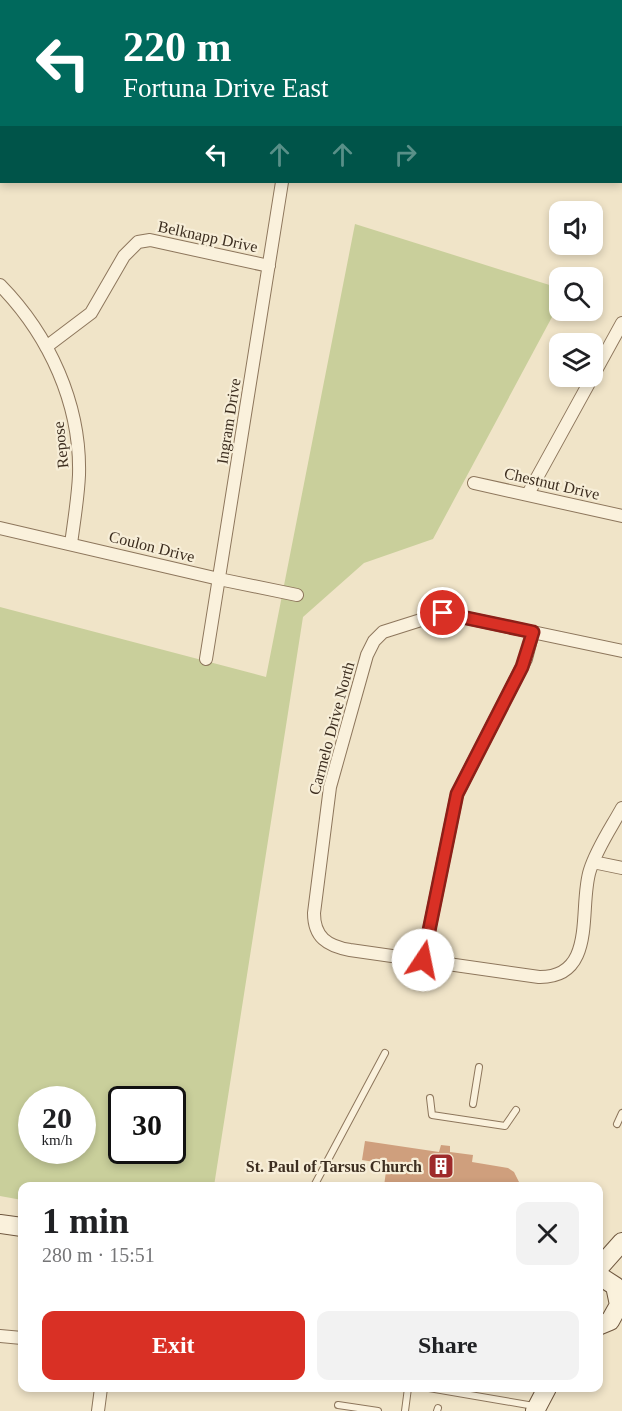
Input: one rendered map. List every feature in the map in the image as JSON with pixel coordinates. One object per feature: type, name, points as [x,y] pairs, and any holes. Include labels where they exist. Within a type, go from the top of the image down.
[{"type":"street","name":"Ingram Drive","points":[[206,659],[281,185]]},
{"type":"street","name":"Belknapp Drive","points":[[46,347],[91,313],[124,256],[138,242],[150,240],[269,266]]},
{"type":"street","name":"Repose","points":[[0,285],[23,311],[46,347],[70,401],[77,436],[79,473],[71,544]]},
{"type":"street","points":[[528,494],[622,323]]},
{"type":"street","name":"Chestnut Drive","points":[[474,483],[622,516]]},
{"type":"street","name":"Coulon Drive","points":[[0,528],[297,595]]},
{"type":"street","name":"Carmelo Drive North","points":[[423,960],[336,947],[326,942],[318,932],[315,913],[329,794],[342,740],[370,648],[377,636],[404,623],[443,613],[622,651]]},
{"type":"street","points":[[533,632],[522,667],[457,794],[423,960],[539,977],[562,971],[573,963],[580,951],[587,883],[593,862],[622,808]]},
{"type":"street","points":[[593,862],[622,868]]},
{"type":"street","points":[[0,1224],[18,1226]]},
{"type":"street","points":[[603,1263],[622,1242]]},
{"type":"street","points":[[610,1323],[616,1314],[622,1257]]},
{"type":"street","points":[[603,1280],[618,1293]]},
{"type":"street","points":[[0,1336],[18,1338]]},
{"type":"street","points":[[99,1411],[101,1392]]},
{"type":"street","points":[[536,1409],[545,1392]]},
{"type":"lane","points":[[316,1182],[385,1053]]},
{"type":"lane","points":[[473,1104],[479,1067]]},
{"type":"lane","points":[[430,1098],[432,1115],[505,1126],[516,1110]]},
{"type":"lane","points":[[619,1122],[622,1113]]},
{"type":"lane","points":[[405,1411],[407,1392]]},
{"type":"lane","points":[[467,1392],[536,1409]]},
{"type":"lane","points":[[338,1405],[378,1411]]},
{"type":"green space","points":[[355,224],[549,285],[550,321],[433,539],[364,563],[303,617],[215,1182],[18,1182],[18,1199],[0,1196],[0,607],[266,677]]},
{"type":"building","name":"St. Paul of Tarsus Church","points":[[365,1141],[439,1152],[441,1145],[450,1146],[450,1152],[473,1155],[472,1162],[508,1168],[514,1172],[519,1182],[385,1182],[387,1164],[362,1160]]},
{"type":"place","name":"St. Paul of Tarsus Church","points":[[441,1166]]},
{"type":"route","points":[[423,960],[451,814],[457,794],[522,667],[532,643],[533,632],[443,613]]}]
